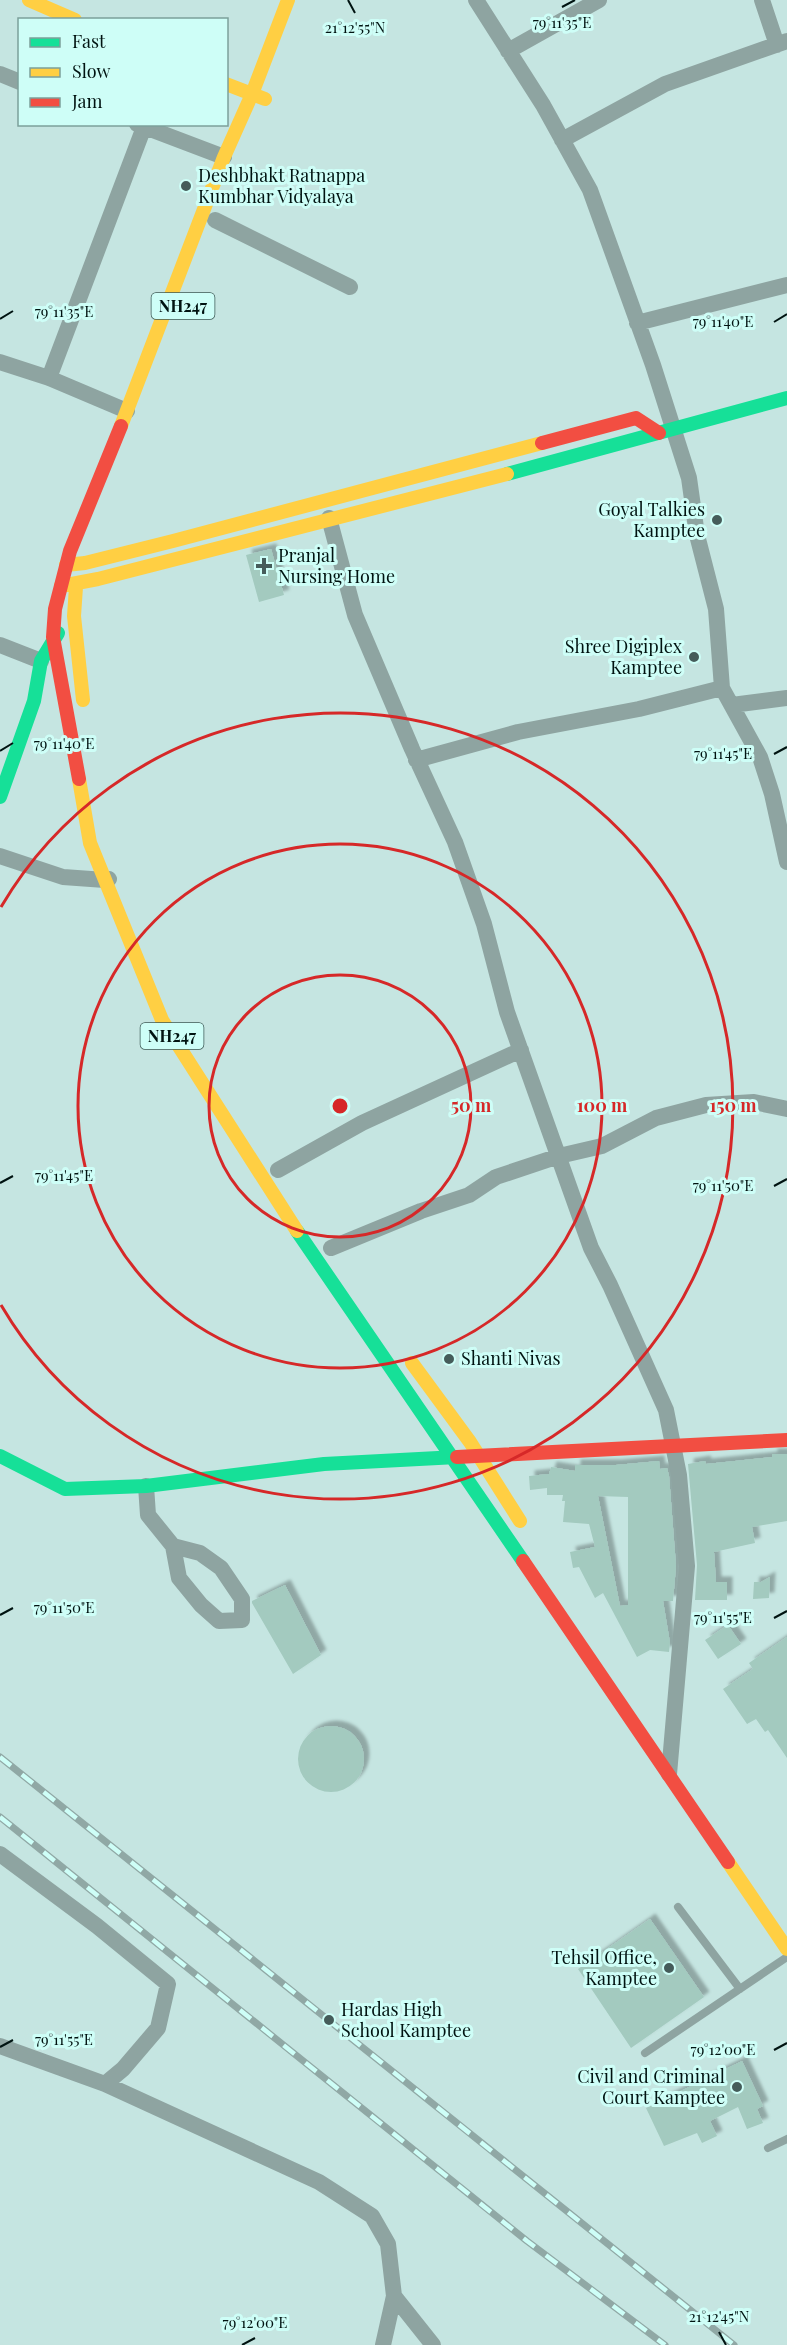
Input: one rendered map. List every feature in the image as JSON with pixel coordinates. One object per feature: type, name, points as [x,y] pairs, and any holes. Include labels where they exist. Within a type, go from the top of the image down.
[{"type":"main road","points":[[29,0],[70,18]]},
{"type":"main road","name":"NH247","points":[[132,909],[112,874],[90,843],[54,637],[55,609],[70,551],[127,411],[224,157],[262,98],[288,0]]},
{"type":"main road","points":[[228,85],[262,98]]},
{"type":"main road","points":[[127,448],[152,383]]},
{"type":"main road","points":[[61,586],[98,579],[515,472],[787,398]]},
{"type":"main road","points":[[66,566],[85,563],[636,418],[666,431]]},
{"type":"main road","points":[[85,713],[74,616],[78,582],[93,542]]},
{"type":"main road","points":[[0,797],[34,700],[41,661],[54,637],[74,616]]},
{"type":"main road","name":"NH247","points":[[112,874],[162,1020],[301,1238],[347,1296],[669,1778],[787,1949]]},
{"type":"main road","points":[[301,1238],[316,1225]]},
{"type":"main road","points":[[403,1351],[479,1456],[528,1533]]},
{"type":"main road","points":[[0,1456],[65,1489],[146,1486],[324,1464],[787,1440]]},
{"type":"main road","points":[[659,1733],[684,1770]]},
{"type":"street","points":[[476,0],[590,190],[638,322],[666,431],[689,478],[697,535],[716,609],[722,688],[760,757],[772,794],[787,862]]},
{"type":"street","points":[[508,51],[599,0]]},
{"type":"street","points":[[562,140],[665,84],[782,43],[762,0]]},
{"type":"street","points":[[0,74],[18,81]]},
{"type":"street","points":[[49,378],[140,126],[224,157]]},
{"type":"street","points":[[215,221],[350,287]]},
{"type":"street","points":[[638,322],[787,285]]},
{"type":"street","points":[[0,362],[49,378],[127,411]]},
{"type":"street","points":[[329,518],[355,615],[416,760],[455,842],[484,924],[507,1011],[591,1248],[666,1410],[674,1446],[687,1566],[669,1778]]},
{"type":"street","points":[[0,645],[41,661]]},
{"type":"street","points":[[416,760],[518,732],[639,709],[722,688]]},
{"type":"street","points":[[732,705],[787,698]]},
{"type":"street","points":[[0,856],[63,877],[112,874]]},
{"type":"street","points":[[278,1170],[362,1123],[521,1050]]},
{"type":"street","points":[[332,1248],[422,1211],[469,1195],[496,1178],[559,1156],[603,1146],[656,1118],[706,1105],[754,1102],[787,1109]]},
{"type":"street","points":[[146,1486],[148,1515],[173,1546],[179,1578],[201,1605],[219,1621],[243,1620],[242,1599],[221,1568],[200,1553],[173,1546]]},
{"type":"street","points":[[0,1854],[97,1926],[168,1984],[158,2028],[123,2069],[105,2084]]},
{"type":"street","points":[[0,2046],[105,2084],[319,2182],[372,2216],[388,2244],[394,2296],[383,2345]]},
{"type":"street","points":[[394,2296],[433,2345]]},
{"type":"lane","points":[[678,1907],[740,1989]]},
{"type":"lane","points":[[645,2054],[787,1957]]},
{"type":"lane","points":[[768,2148],[787,2139]]},
{"type":"building","points":[[271,549],[284,595],[259,602],[246,555]]},
{"type":"building","points":[[772,1454],[787,1454],[787,1521],[752,1527],[755,1543],[714,1552],[716,1582],[727,1582],[727,1600],[695,1600],[697,1565],[688,1464],[772,1457]]},
{"type":"building","points":[[659,1461],[660,1469],[667,1468],[676,1566],[673,1601],[663,1601],[670,1643],[669,1652],[650,1650],[637,1657],[603,1593],[595,1598],[579,1567],[573,1568],[570,1552],[595,1547],[589,1524],[563,1522],[565,1501],[562,1501],[563,1495],[547,1495],[547,1488],[530,1490],[529,1476],[549,1474],[551,1467],[575,1471],[575,1465],[616,1465]],"holes":[[[598,1496],[628,1497],[628,1605],[620,1606]]]},
{"type":"building","points":[[770,1577],[769,1598],[753,1599],[754,1582],[761,1582]]},
{"type":"building","points":[[285,1585],[321,1655],[293,1674],[252,1603]]},
{"type":"building","points":[[728,1625],[741,1644],[718,1659],[705,1640]]},
{"type":"building","points":[[787,1637],[787,1758],[768,1730],[765,1732],[756,1719],[747,1724],[723,1689],[753,1669],[749,1663]]},
{"type":"building","points":[[331,1726],[343,1729],[354,1736],[361,1747],[364,1759],[361,1771],[354,1782],[343,1789],[331,1792],[319,1789],[308,1782],[301,1771],[298,1759],[301,1747],[308,1736],[319,1729]]},
{"type":"building","points":[[650,1919],[704,1997],[631,2048],[578,1969]]},
{"type":"building","points":[[742,2061],[763,2106],[757,2109],[763,2123],[747,2129],[738,2107],[710,2121],[717,2136],[702,2143],[697,2133],[664,2146],[646,2108]]},
{"type":"railway","points":[[0,1757],[734,2345]]},
{"type":"railway","points":[[0,1817],[527,2241],[665,2345]]},
{"type":"traffic: fast","points":[[507,474],[787,398]]},
{"type":"traffic: fast","points":[[0,797],[34,701],[41,661],[58,633]]},
{"type":"traffic: fast","points":[[297,1231],[523,1561]]},
{"type":"traffic: fast","points":[[0,1456],[65,1489],[146,1486],[324,1464],[457,1457]]},
{"type":"traffic: slow","points":[[29,0],[70,18]]},
{"type":"traffic: slow","points":[[121,426],[224,157],[252,94],[288,0]]},
{"type":"traffic: slow","points":[[228,85],[265,99]]},
{"type":"traffic: slow","points":[[66,565],[85,563],[173,541],[542,443]]},
{"type":"traffic: slow","points":[[61,586],[98,579],[507,474]]},
{"type":"traffic: slow","points":[[76,587],[74,616],[83,700]]},
{"type":"traffic: slow","points":[[79,779],[90,843],[162,1020],[297,1231]]},
{"type":"traffic: slow","points":[[412,1363],[470,1442],[520,1521]]},
{"type":"traffic: slow","points":[[728,1862],[787,1949]]},
{"type":"traffic: jam","points":[[542,443],[636,418],[659,433]]},
{"type":"traffic: jam","points":[[79,779],[53,637],[55,609],[70,551],[121,426]]},
{"type":"traffic: jam","points":[[457,1457],[787,1440]]},
{"type":"traffic: jam","points":[[523,1561],[728,1862]]},
{"type":"place","name":"Deshbhakt Ratnappa Kumbhar Vidyalaya","points":[[186,186]]},
{"type":"place","name":"Goyal Talkies Kamptee","points":[[717,520]]},
{"type":"place","name":"Pranjal Nursing Home","points":[[264,566]]},
{"type":"place","name":"Shree Digiplex Kamptee","points":[[694,657]]},
{"type":"place","name":"Shanti Nivas","points":[[449,1359]]},
{"type":"place","name":"Tehsil Office, Kamptee","points":[[669,1968]]},
{"type":"place","name":"Hardas High School Kamptee","points":[[329,2020]]},
{"type":"place","name":"Civil and Criminal Court Kamptee","points":[[737,2087]]}]
